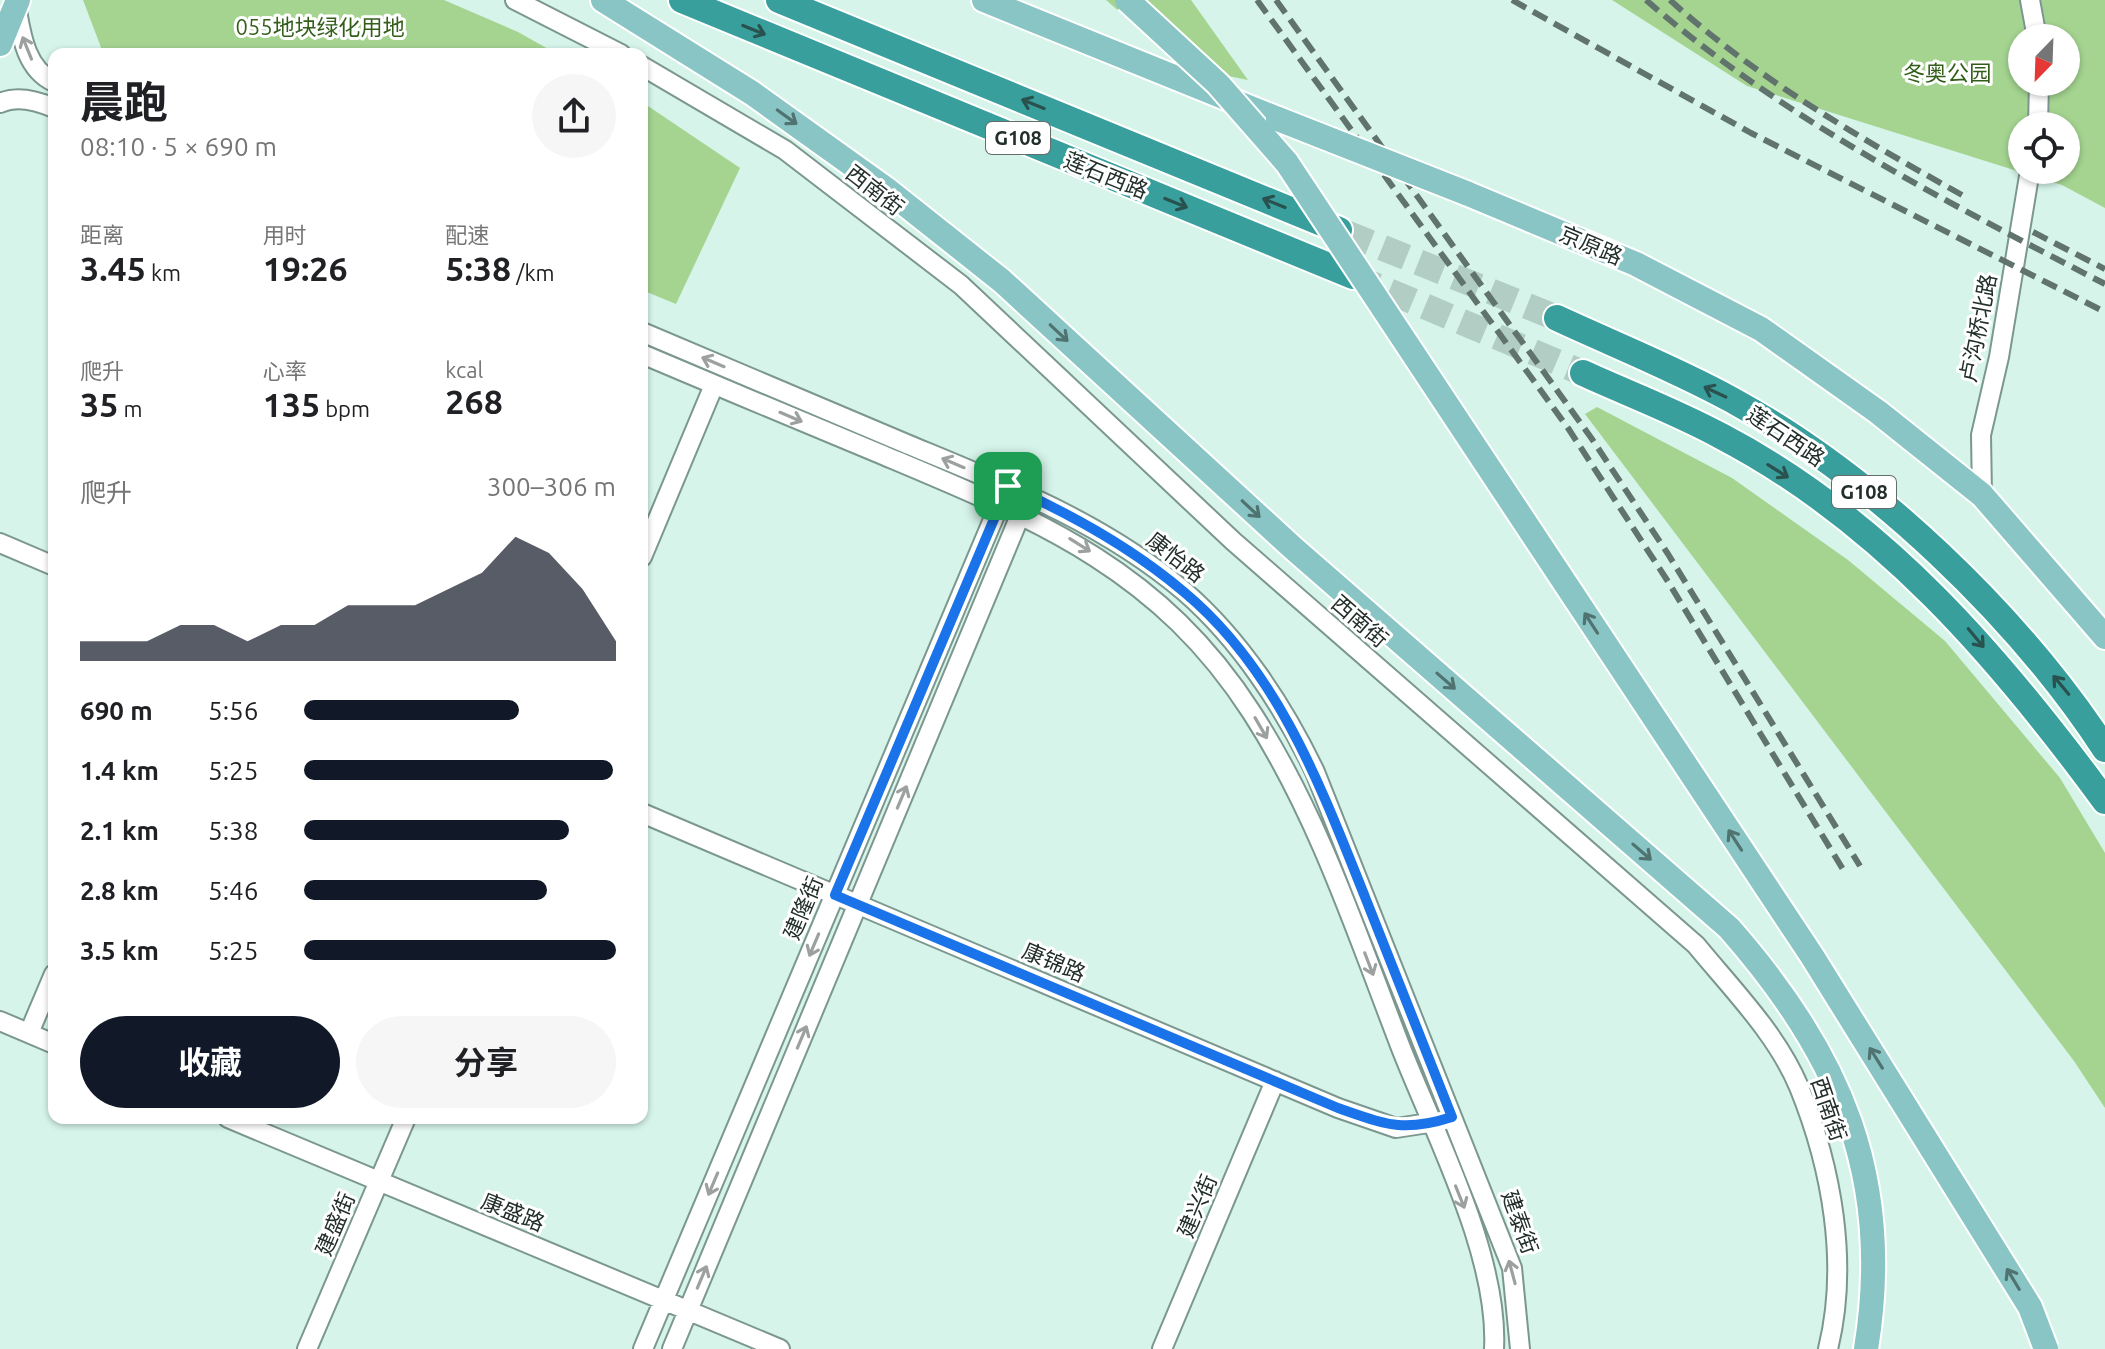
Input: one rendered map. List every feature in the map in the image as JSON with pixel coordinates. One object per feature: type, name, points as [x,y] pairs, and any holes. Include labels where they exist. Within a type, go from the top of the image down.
[{"type":"highway","name":"莲石西路","points":[[682,0],[1353,276]]},
{"type":"highway","name":"莲石西路","points":[[779,0],[1346,233]]},
{"type":"highway","name":"莲石西路","points":[[1557,318],[1733,400],[1828,463],[1905,524],[1986,601],[2066,690],[2105,749]]},
{"type":"highway","name":"莲石西路","points":[[1583,373],[1722,436],[1801,485],[1886,551],[1965,625],[2041,715],[2105,801]]},
{"type":"main road","points":[[603,0],[752,93],[886,189],[1002,281],[1293,548],[1729,928],[1774,979],[1803,1021],[1839,1087],[1860,1153],[1872,1215],[1872,1314],[1866,1349]]},
{"type":"main road","name":"京原路","points":[[984,0],[1636,264],[1761,329],[1878,412],[1982,495],[2105,637]]},
{"type":"main road","points":[[1127,0],[1218,84],[1287,163],[1812,956],[2017,1285],[2046,1349]]},
{"type":"main road","points":[[0,44],[17,2]]},
{"type":"street","points":[[515,0],[609,48]]},
{"type":"street","points":[[2030,0],[2034,24]]},
{"type":"street","points":[[17,2],[24,49],[48,77]]},
{"type":"street","name":"西南街","points":[[648,70],[785,150],[961,285],[1233,541],[1696,945],[1758,1019],[1798,1086],[1823,1164],[1838,1245],[1833,1326],[1828,1349]]},
{"type":"street","points":[[0,103],[8,99],[37,101],[48,106]]},
{"type":"street","name":"卢沟桥北路","points":[[1982,495],[1981,435],[1999,357],[2028,184]]},
{"type":"street","name":"康怡路","points":[[648,335],[1029,496],[1087,524],[1187,593],[1238,648],[1281,711],[1315,772],[1452,1117]]},
{"type":"street","points":[[648,357],[1000,504],[1069,538],[1139,588],[1194,637],[1251,711],[1301,801],[1470,1222],[1488,1282],[1495,1324],[1494,1349]]},
{"type":"street","points":[[648,543],[714,385]]},
{"type":"street","name":"建隆街","points":[[643,1349],[1008,486]]},
{"type":"street","points":[[672,1349],[1029,496]]},
{"type":"street","points":[[0,543],[48,563]]},
{"type":"street","name":"康锦路","points":[[648,816],[1275,1081],[1396,1128],[1431,1124],[1452,1117]]},
{"type":"street","points":[[29,1033],[48,988]]},
{"type":"street","points":[[0,1021],[48,1041]]},
{"type":"street","name":"建兴街","points":[[1162,1349],[1275,1081]]},
{"type":"street","name":"建泰街","points":[[1452,1117],[1512,1268],[1520,1349]]},
{"type":"street","name":"康盛路","points":[[242,1124],[780,1349]]},
{"type":"street","name":"建盛街","points":[[307,1349],[403,1124]]},
{"type":"green space","name":"055地块绿化用地","points":[[83,0],[444,0],[518,32],[546,48],[101,48]]},
{"type":"green space","points":[[1106,0],[1191,0],[1248,80],[1184,67]]},
{"type":"green space","name":"冬奥公园","points":[[1612,0],[2105,0],[2105,208],[2059,184],[2080,184],[2080,112],[2008,112],[2008,168],[1747,86]]},
{"type":"green space","points":[[648,106],[740,168],[676,304],[648,292]]},
{"type":"green space","points":[[1597,407],[1732,478],[1848,560],[1945,641],[2060,778],[2105,853],[2105,1108],[2074,1061],[1585,414]]},
{"type":"tunnel","points":[[1346,233],[1557,318]]},
{"type":"tunnel","points":[[1353,276],[1583,373]]},
{"type":"railway","points":[[1257,0],[1568,428],[1667,580],[1844,871]]},
{"type":"railway","points":[[1276,0],[1592,439],[1668,554],[1860,866]]},
{"type":"railway","points":[[1512,0],[1751,133],[2105,312]]},
{"type":"railway","points":[[1646,0],[1753,83],[1867,156],[2105,284]]},
{"type":"railway","points":[[1670,0],[1738,56],[1810,106],[1962,195]]},
{"type":"railway","points":[[2033,232],[2105,269]]},
{"type":"route","points":[[1008,486],[1087,524],[1141,558],[1187,593],[1238,648],[1300,741],[1315,772],[1452,1117],[1431,1124],[1396,1128],[1338,1108],[835,895],[1008,486]]}]
